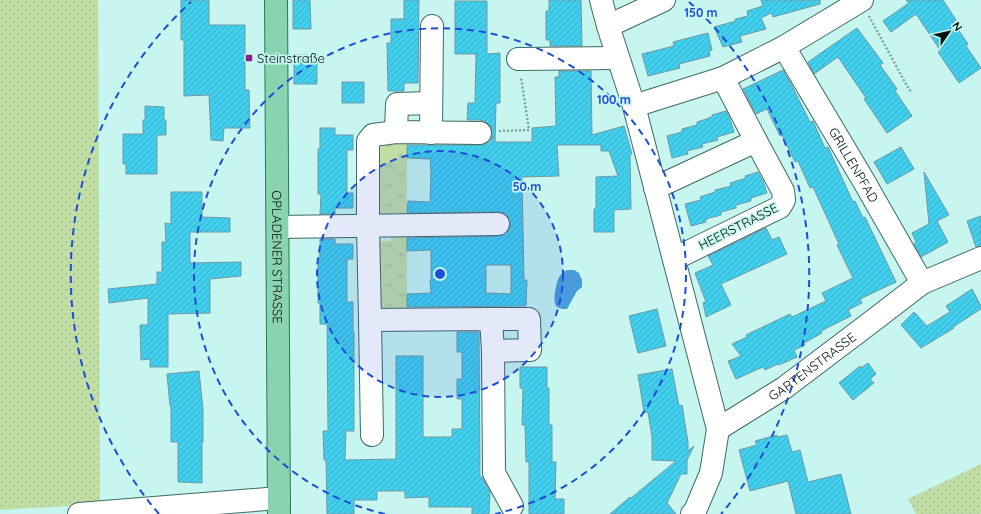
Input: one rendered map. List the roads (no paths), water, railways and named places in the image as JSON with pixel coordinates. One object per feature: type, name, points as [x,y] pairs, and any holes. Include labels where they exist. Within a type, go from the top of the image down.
[{"type":"main road","name":"OPLADENER STRASSE","points":[[276,0],[279,506]]},
{"type":"street","points":[[601,0],[634,106],[718,429],[711,474],[695,511],[692,514]]},
{"type":"street","points":[[608,26],[664,0]]},
{"type":"street","points":[[634,106],[723,78],[784,47],[862,0]]},
{"type":"street","points":[[431,133],[432,26]]},
{"type":"street","name":"GRILLENPFAD","points":[[784,47],[858,171],[922,283]]},
{"type":"street","points":[[518,59],[618,58]]},
{"type":"street","name":"HEERSTRASSE","points":[[674,259],[780,207],[784,200],[783,190],[723,78]]},
{"type":"street","points":[[396,132],[397,104],[431,103]]},
{"type":"street","points":[[372,435],[368,141],[373,135],[396,132],[480,133]]},
{"type":"street","points":[[655,188],[756,141]]},
{"type":"street","points":[[278,227],[498,224]]},
{"type":"street","name":"GARTENSTRASSE","points":[[718,429],[784,388],[922,283],[981,258]]},
{"type":"street","points":[[491,319],[493,351],[494,473],[512,506]]},
{"type":"street","points":[[370,320],[529,319],[530,350],[493,351]]},
{"type":"street","points":[[79,514],[279,506]]},
{"type":"water","points":[[567,270],[574,270],[579,273],[582,280],[582,287],[577,291],[567,309],[562,309],[555,304],[554,299],[557,282],[560,276]]},
{"type":"place","name":"Steinstraße","points":[[249,58]]}]
